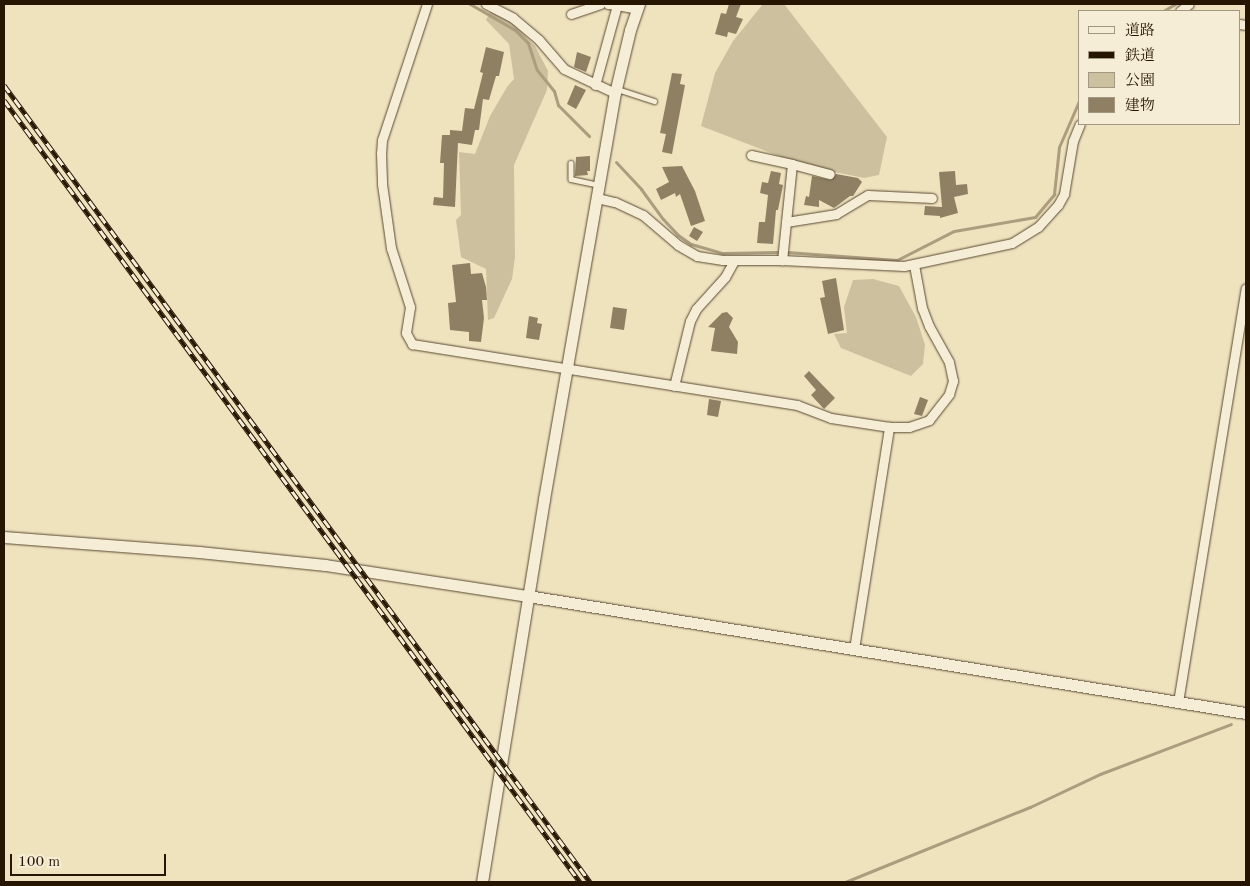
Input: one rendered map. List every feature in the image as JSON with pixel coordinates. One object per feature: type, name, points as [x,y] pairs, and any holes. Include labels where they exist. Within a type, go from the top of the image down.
[{"type":"street","points":[[427,4],[382,140],[381,153],[391,248],[410,307],[407,337],[412,344],[797,405],[831,418],[889,428],[909,427],[929,420],[949,394],[953,381],[949,362],[929,326],[922,308],[914,265]]},
{"type":"street","points":[[486,4],[513,18],[540,40],[564,69],[595,85],[615,90]]},
{"type":"street","points":[[571,14],[600,4]]},
{"type":"street","points":[[482,882],[528,596],[615,90],[638,7],[613,4],[595,85]]},
{"type":"street","points":[[597,198],[615,202],[643,215],[678,245],[698,256],[734,261],[782,260],[892,268],[914,265],[1012,243],[1038,227],[1058,206],[1064,194],[1073,141],[1080,125]]},
{"type":"street","points":[[751,155],[830,174]]},
{"type":"street","points":[[782,260],[792,164]]},
{"type":"street","points":[[786,222],[836,214],[868,195],[932,198]]},
{"type":"street","points":[[674,386],[693,315],[725,277],[734,261]]},
{"type":"street","points":[[1178,702],[1246,290]]},
{"type":"street","points":[[854,649],[889,428]]},
{"type":"street","points":[[4,537],[199,552],[325,565],[528,596],[1246,713]]},
{"type":"lane","points":[[615,90],[654,101]]},
{"type":"lane","points":[[571,163],[571,179],[599,185]]},
{"type":"green space","points":[[763,4],[784,4],[887,137],[879,175],[864,178],[805,166],[701,126],[715,73],[733,41]]},
{"type":"green space","points":[[491,10],[516,26],[535,46],[548,71],[547,90],[514,165],[515,257],[512,279],[494,318],[488,320],[486,269],[461,257],[456,220],[461,215],[459,152],[475,154],[490,116],[507,87],[514,79],[509,44],[486,20]]},
{"type":"green space","points":[[873,279],[899,286],[916,317],[925,345],[923,364],[911,376],[841,348],[834,334],[847,333],[844,307],[853,280]]},
{"type":"building","points":[[729,4],[741,4],[736,17],[743,19],[736,34],[728,32],[727,37],[715,34],[721,13],[726,14]]},
{"type":"building","points":[[486,47],[504,52],[499,76],[496,76],[489,100],[483,99],[479,130],[475,130],[472,145],[458,143],[455,207],[433,205],[434,197],[443,198],[444,163],[440,163],[442,135],[450,135],[450,130],[462,131],[465,108],[474,109],[483,73],[480,72]]},
{"type":"building","points":[[577,52],[591,57],[586,72],[574,67]]},
{"type":"building","points":[[672,73],[682,74],[680,84],[685,85],[672,154],[662,152],[666,134],[660,133]]},
{"type":"building","points":[[575,85],[586,90],[576,109],[567,104]]},
{"type":"building","points":[[590,156],[590,171],[587,171],[588,175],[575,176],[576,157]]},
{"type":"building","points":[[682,166],[695,191],[705,221],[691,226],[680,194],[676,197],[675,193],[661,200],[656,189],[669,182],[662,167]]},
{"type":"building","points":[[771,171],[781,173],[779,184],[783,185],[778,210],[776,210],[773,244],[757,243],[759,222],[765,222],[768,195],[760,193],[762,182],[768,183]]},
{"type":"building","points":[[955,171],[956,185],[967,184],[968,194],[954,197],[958,213],[940,218],[940,216],[924,215],[925,206],[942,207],[939,172]]},
{"type":"building","points":[[836,174],[858,178],[862,182],[853,196],[850,196],[834,208],[819,200],[819,207],[804,205],[806,196],[809,197],[812,176],[831,180]]},
{"type":"building","points":[[694,227],[703,232],[697,241],[689,236]]},
{"type":"building","points":[[470,263],[471,274],[482,273],[486,287],[487,300],[482,300],[484,318],[481,342],[469,341],[469,332],[450,330],[448,303],[456,302],[452,265]]},
{"type":"building","points":[[836,278],[844,330],[828,334],[820,298],[825,297],[822,281]]},
{"type":"building","points":[[613,307],[627,309],[624,330],[610,328]]},
{"type":"building","points":[[727,312],[733,318],[729,327],[738,342],[737,354],[711,351],[715,328],[708,327],[722,313]]},
{"type":"building","points":[[529,316],[538,318],[537,323],[542,324],[539,340],[526,338]]},
{"type":"building","points":[[809,371],[835,398],[824,409],[811,395],[816,390],[804,376]]},
{"type":"building","points":[[920,397],[928,400],[922,416],[914,414]]},
{"type":"building","points":[[709,399],[721,401],[718,417],[707,415]]},
{"type":"waterway","points":[[470,4],[515,30],[528,43],[537,70],[554,91],[558,105],[589,136]]},
{"type":"waterway","points":[[1165,10],[1175,4]]},
{"type":"waterway","points":[[787,252],[897,260],[954,231],[1035,217],[1054,194],[1059,147],[1078,103]]},
{"type":"waterway","points":[[616,162],[641,189],[663,219],[678,235],[691,244],[723,253],[777,252]]},
{"type":"waterway","points":[[845,882],[1030,807],[1100,774],[1231,724]]},
{"type":"railway","points":[[4,85],[590,882]]},
{"type":"railway","points":[[4,100],[580,882]]}]
